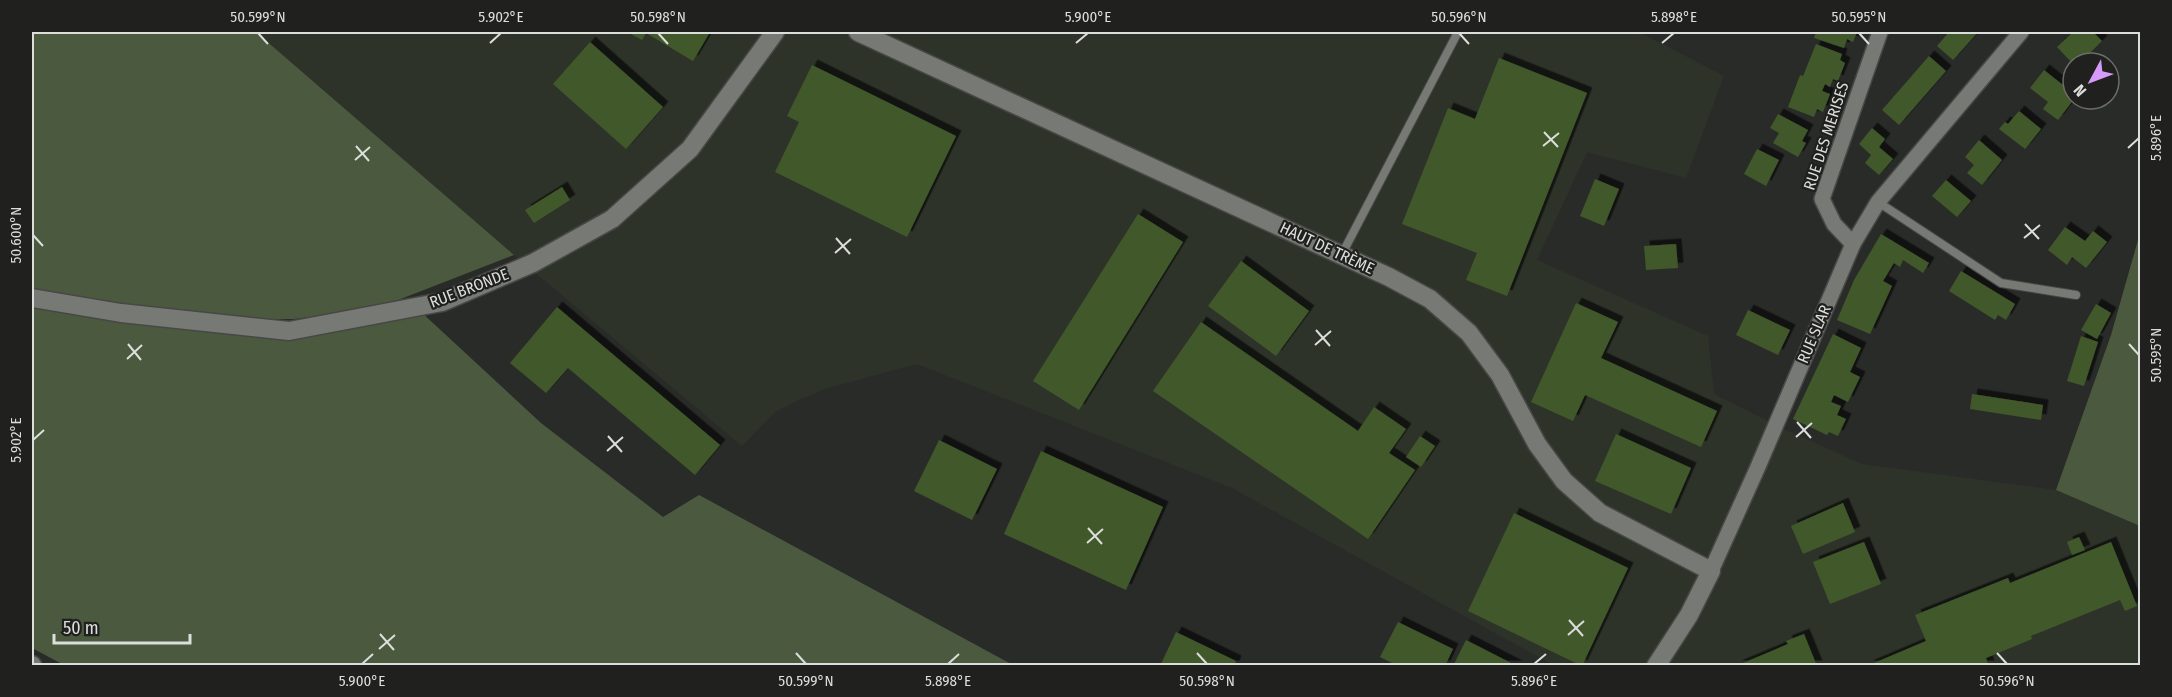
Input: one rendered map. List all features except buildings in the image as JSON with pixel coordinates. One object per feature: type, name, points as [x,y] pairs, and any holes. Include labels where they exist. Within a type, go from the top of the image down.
[{"type":"street","name":"RUE BRONDE","points":[[32,298],[121,313],[289,331],[442,302],[533,264],[612,219],[690,149],[775,32]]},
{"type":"street","name":"HAUT DE TRÈME","points":[[858,32],[1389,277],[1430,299],[1469,333],[1500,375],[1544,453],[1564,481],[1600,513],[1711,571]]},
{"type":"street","name":"RUE DES MERISES","points":[[1853,244],[1834,224],[1822,199],[1880,32]]},
{"type":"street","name":"RUE SLAR","points":[[1656,666],[1689,615],[1711,571],[1853,244],[1878,202],[2020,32]]},
{"type":"lane","points":[[1341,255],[1458,32]]},
{"type":"lane","points":[[1878,202],[2001,283],[2076,295]]},
{"type":"shaded area","points":[[256,32],[1639,32],[1724,76],[1686,178],[1587,152],[1537,260],[1708,336],[1714,394],[1862,464],[2056,490],[2140,526],[2140,665],[1553,665],[1232,488],[917,364],[828,388],[797,401],[775,412],[742,446],[514,255]]},
{"type":"green space","points":[[32,32],[256,32],[514,255],[375,309],[294,319],[226,320],[32,291]]},
{"type":"green space","points":[[2140,233],[2140,526],[2056,490],[2111,335]]},
{"type":"green space","points":[[32,305],[294,334],[340,331],[420,311],[541,423],[663,517],[699,495],[1013,665],[64,665],[32,648]]}]
